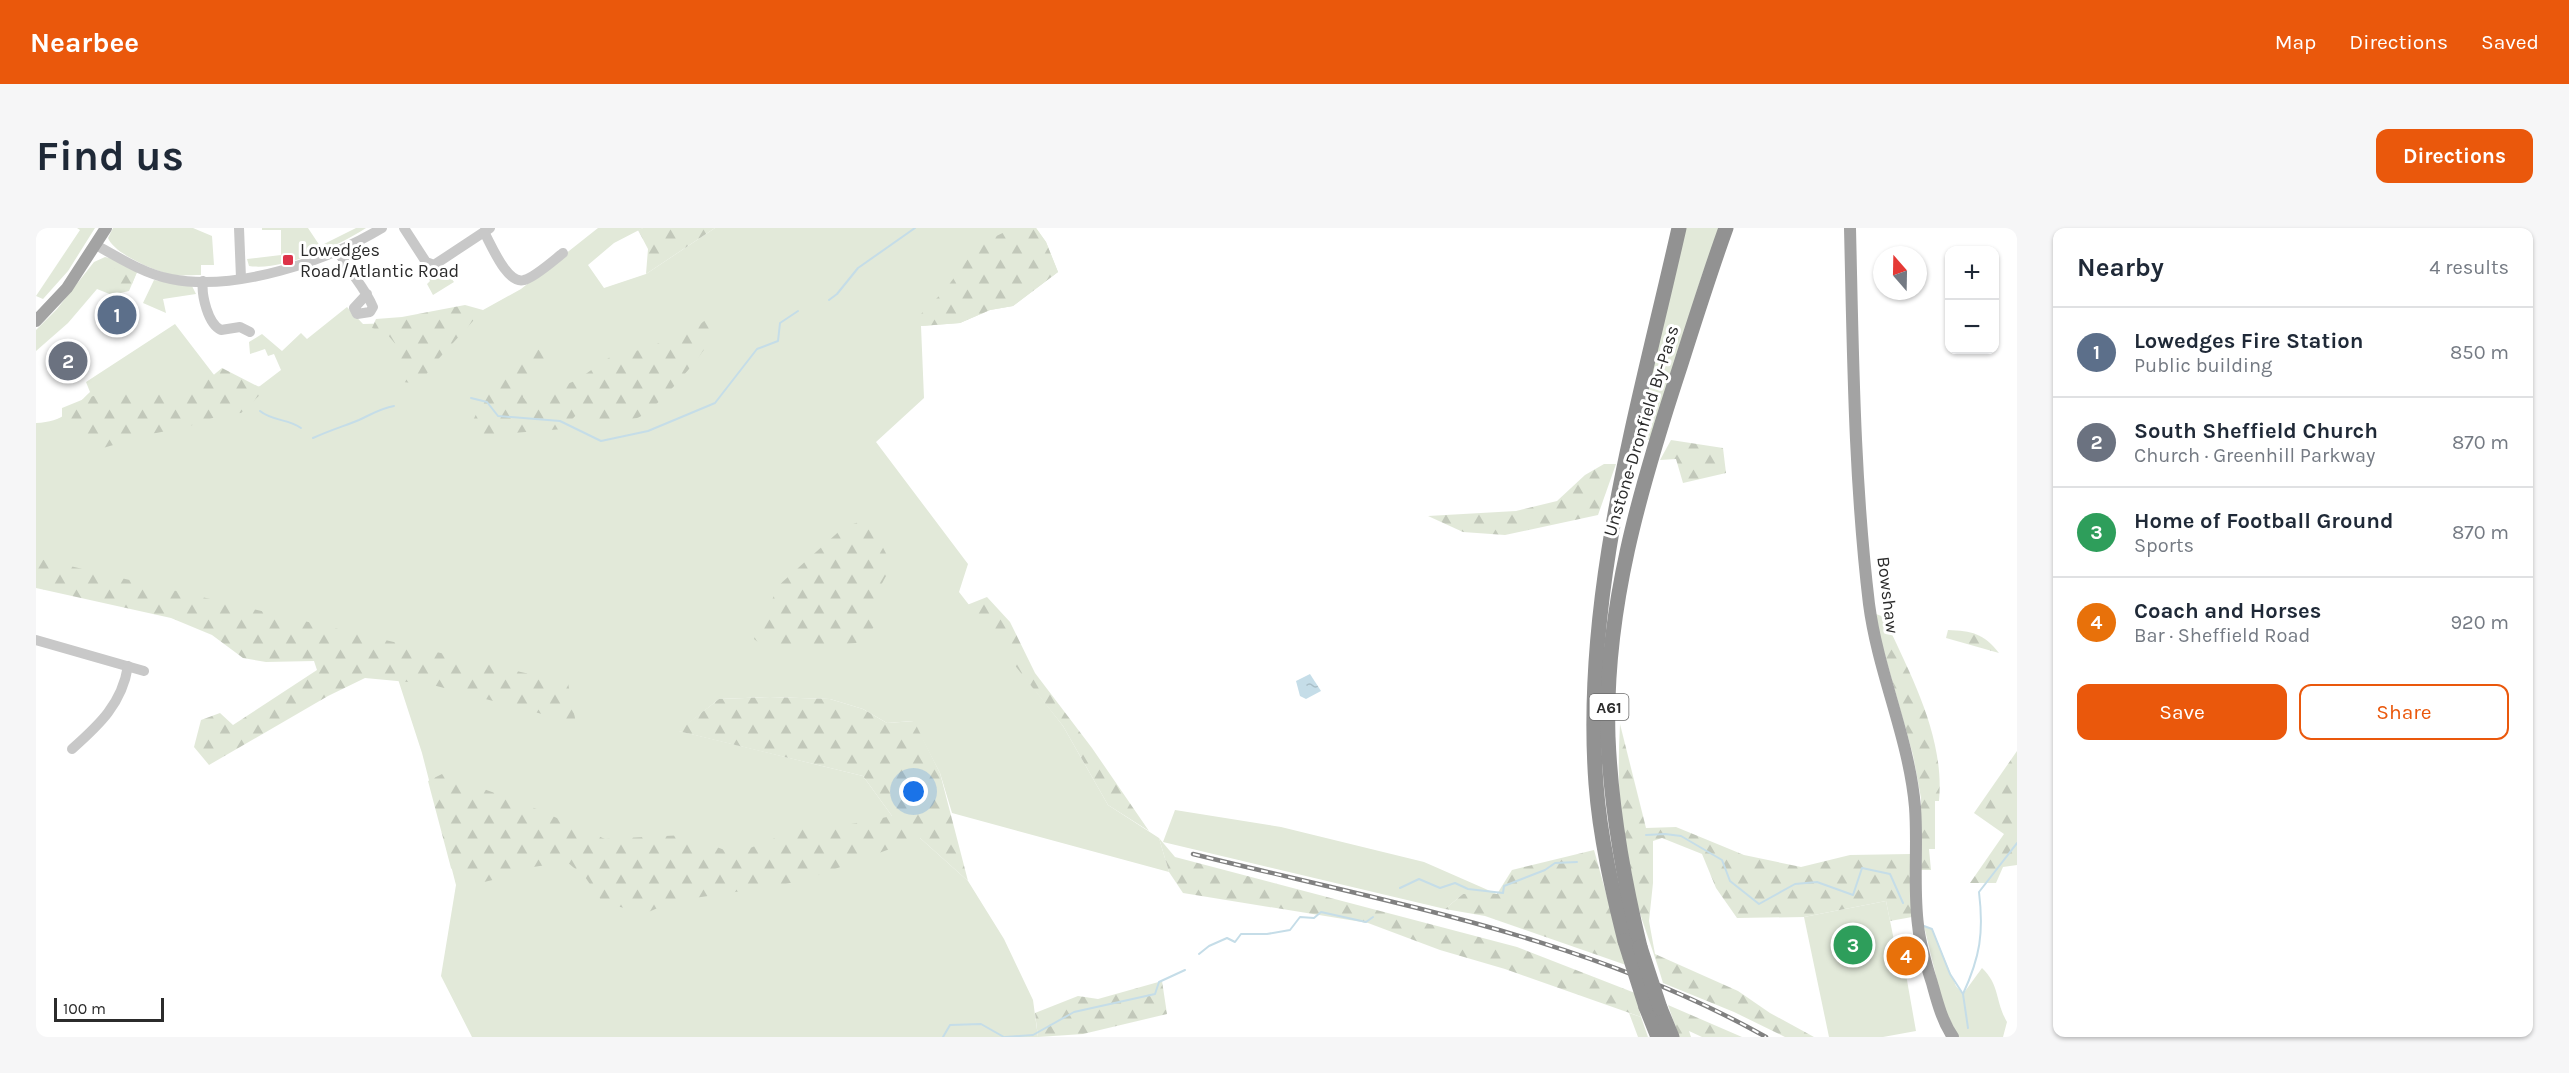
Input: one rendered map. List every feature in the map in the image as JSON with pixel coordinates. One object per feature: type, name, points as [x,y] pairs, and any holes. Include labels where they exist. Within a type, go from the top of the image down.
[{"type":"highway","name":"Unstone-Dronfield By-Pass","points":[[1672,1037],[1653,1008],[1625,941],[1612,889],[1602,832],[1596,785],[1594,727],[1601,598],[1625,466],[1679,228]]},
{"type":"highway","name":"Unstone-Dronfield By-Pass","points":[[1658,1037],[1616,835],[1608,735],[1613,625],[1627,544],[1647,468],[1726,228]]},
{"type":"main road","points":[[36,321],[67,288],[106,228]]},
{"type":"main road","name":"Bowshaw","points":[[1842,228],[1851,279]]},
{"type":"main road","name":"Bowshaw","points":[[1850,228],[1856,472],[1869,604],[1875,638],[1905,751],[1914,803],[1917,912],[1920,939],[1939,1008],[1953,1037]]},
{"type":"street","points":[[239,228],[242,278]]},
{"type":"street","points":[[404,228],[426,262],[434,265],[487,230],[506,272],[516,280],[525,280],[563,253]]},
{"type":"street","points":[[96,245],[159,276],[203,281],[242,278],[303,265],[339,252],[378,229]]},
{"type":"street","points":[[339,252],[347,268],[367,294]]},
{"type":"street","points":[[203,281],[202,294],[214,326],[221,330],[240,327],[250,332]]},
{"type":"street","points":[[36,640],[144,671]]},
{"type":"street","points":[[72,749],[102,723],[118,700],[128,666]]},
{"type":"green space","points":[[77,228],[95,228],[68,271],[43,299],[36,296],[80,230]]},
{"type":"green space","points":[[113,228],[193,228],[212,236],[214,265],[201,265],[201,275],[173,275],[157,270],[118,250],[108,238]]},
{"type":"green space","points":[[262,228],[308,228],[320,246],[356,228],[366,228],[310,256],[277,265],[249,266],[247,259],[281,255],[281,230],[262,230]]},
{"type":"green space","points":[[598,228],[643,228],[614,243],[588,265],[604,288],[646,274],[715,228],[1036,228],[1046,242],[1058,272],[1013,306],[990,310],[960,323],[921,326],[924,398],[876,442],[968,564],[959,592],[1063,726],[1108,805],[1159,838],[1169,872],[952,813],[940,773],[913,721],[887,723],[863,709],[830,699],[770,697],[719,699],[679,731],[863,776],[892,816],[968,881],[1004,939],[1033,1000],[1038,1037],[472,1037],[441,976],[456,885],[422,753],[395,670],[36,567],[36,423],[54,420],[66,414],[90,392],[86,382],[175,324],[231,397],[260,386],[281,370],[274,354],[268,356],[265,349],[250,354],[249,342],[262,334],[282,351],[301,333],[307,339],[347,307],[363,324],[398,323],[483,310],[521,289]]},
{"type":"green space","points":[[643,228],[715,228],[646,274],[648,249],[638,230]]},
{"type":"green space","points":[[1013,228],[1036,228],[1046,242],[1058,272],[1013,306],[990,310],[960,323],[921,326],[915,320],[945,290],[970,256],[986,241]]},
{"type":"green space","points":[[1684,228],[1720,228],[1702,275],[1650,440],[1637,438]]},
{"type":"green space","points":[[105,257],[114,259],[137,272],[129,291],[112,295],[97,289],[68,323],[36,351],[36,330],[57,309],[94,262]]},
{"type":"green space","points":[[120,265],[137,272],[132,284],[115,291],[110,285],[111,276]]},
{"type":"green space","points":[[442,266],[454,282],[433,295],[427,284],[430,281],[424,270]]},
{"type":"green space","points":[[154,280],[192,286],[196,294],[163,299],[166,313],[143,303]]},
{"type":"green space","points":[[465,305],[483,310],[432,366],[420,384],[403,382],[394,365],[403,353],[387,334],[372,328],[376,319],[402,317]]},
{"type":"green space","points":[[708,318],[714,321],[711,338],[705,348],[665,395],[645,414],[637,418],[607,420],[577,414],[563,429],[513,433],[485,439],[469,430],[496,383],[533,344],[546,357],[523,389],[523,397],[526,401],[577,380],[610,357],[630,353],[689,333]]},
{"type":"green space","points":[[222,368],[265,390],[241,413],[224,414],[187,427],[151,434],[103,448],[88,446],[75,438],[62,424],[62,408],[89,397],[113,392],[175,395],[193,392]]},
{"type":"green space","points":[[1671,440],[1723,448],[1726,473],[1683,483],[1676,459],[1660,460]]},
{"type":"green space","points":[[1604,464],[1616,464],[1598,515],[1505,535],[1463,532],[1428,516],[1516,511],[1557,501],[1585,475]]},
{"type":"green space","points":[[865,520],[877,536],[892,565],[874,598],[878,624],[856,643],[767,649],[754,639],[779,585],[844,527]]},
{"type":"green space","points":[[36,558],[568,683],[576,723],[429,684],[365,678],[328,696],[209,765],[194,747],[201,720],[220,713],[233,725],[317,670],[314,661],[266,662],[243,658],[212,635],[171,618],[36,588]]},
{"type":"green space","points":[[987,597],[1010,622],[1035,673],[1092,748],[1149,831],[1108,805],[1063,726],[967,605]]},
{"type":"green space","points":[[1876,614],[1884,617],[1914,683],[1924,706],[1937,753],[1939,801],[1935,801],[1935,849],[1929,849],[1931,870],[1921,870],[1921,798],[1913,755],[1879,634]]},
{"type":"green space","points":[[1948,630],[1976,634],[1988,641],[1999,653],[1946,638]]},
{"type":"green space","points":[[770,697],[830,699],[863,709],[887,723],[914,721],[940,773],[968,881],[920,838],[813,877],[782,885],[674,901],[646,913],[603,903],[585,877],[567,862],[533,867],[471,885],[462,880],[451,868],[428,781],[442,774],[525,804],[605,839],[685,835],[735,854],[800,828],[836,827],[892,816],[863,776],[678,731],[719,699]]},
{"type":"green space","points":[[1620,724],[1646,828],[1676,827],[1744,855],[1801,867],[1850,855],[1910,854],[1912,917],[1890,921],[1886,901],[1804,917],[1737,918],[1716,888],[1702,854],[1662,838],[1653,841],[1653,883],[1649,921],[1655,954],[1738,991],[1770,1013],[1814,1037],[1785,1037],[1734,1012],[1663,983],[1638,907],[1627,861],[1620,803]]},
{"type":"green space","points":[[2017,751],[2017,865],[2003,867],[1996,883],[1970,883],[2004,834],[1974,813]]},
{"type":"green space","points":[[1175,810],[1281,827],[1424,862],[1497,894],[1463,894],[1445,909],[1163,842]]},
{"type":"green space","points":[[1159,838],[1175,857],[1517,947],[1635,993],[1641,1017],[1505,969],[1440,950],[1368,923],[1183,893],[1169,872]]},
{"type":"green space","points":[[1594,850],[1626,965],[1485,916],[1445,909],[1463,894],[1497,894],[1512,870]]},
{"type":"green space","points":[[1886,901],[1900,970],[1905,969],[1916,1031],[1883,1037],[1829,1037],[1804,917]]},
{"type":"green space","points":[[1924,926],[1932,929],[1956,986],[1963,994],[1982,968],[1988,974],[2007,1022],[2003,1037],[1958,1037],[1943,1005]]},
{"type":"green space","points":[[1162,981],[1167,1014],[1083,1034],[1038,1037],[1035,1013],[1078,996],[1098,999]]},
{"type":"green space","points":[[1668,1005],[1742,1037],[1702,1037],[1689,1031],[1691,1037],[1679,1037]]},
{"type":"green space","points":[[1629,1013],[1641,1017],[1648,1037],[1638,1037]]},
{"type":"water","points":[[1310,674],[1321,691],[1306,699],[1300,696],[1296,681]]},
{"type":"waterway","points":[[829,300],[837,294],[858,268],[915,228]]},
{"type":"waterway","points":[[471,398],[487,402],[498,416],[560,421],[601,441],[648,431],[715,403],[757,349],[778,341],[780,323],[798,311]]},
{"type":"waterway","points":[[313,438],[394,406]]},
{"type":"waterway","points":[[260,411],[301,428]]},
{"type":"waterway","points":[[1646,835],[1681,836],[1722,860],[1730,881],[1759,904],[1795,884],[1817,882],[1853,895],[1862,868],[1890,874],[1903,903]]},
{"type":"waterway","points":[[1963,994],[1977,956],[1981,933],[1979,892],[2017,843]]},
{"type":"waterway","points":[[1400,888],[1419,879],[1440,888],[1455,883],[1468,889],[1503,893],[1504,886],[1545,870],[1555,863],[1577,862]]},
{"type":"waterway","points":[[1199,954],[1209,946],[1227,938],[1235,942],[1241,934],[1267,934],[1290,930],[1300,917],[1314,918],[1321,912],[1366,922],[1373,917]]},
{"type":"waterway","points":[[1924,926],[1932,929],[1950,974],[1963,994],[1968,1028]]},
{"type":"waterway","points":[[1005,1037],[1033,1035],[1074,1012],[1155,994],[1159,982],[1185,970]]},
{"type":"waterway","points":[[943,1037],[950,1025],[981,1024],[1004,1037]]},
{"type":"railway","points":[[1193,854],[1413,907],[1559,948],[1630,973],[1699,1003],[1766,1037]]},
{"type":"place","name":"Lowedges Road/Atlantic Road","points":[[288,260]]},
{"type":"place","name":"Lowedges Fire Station","points":[[117,315]]},
{"type":"place","name":"South Sheffield Church","points":[[68,361]]},
{"type":"place","name":"Home of Football Ground","points":[[1853,945]]},
{"type":"place","name":"Coach and Horses","points":[[1906,956]]}]
